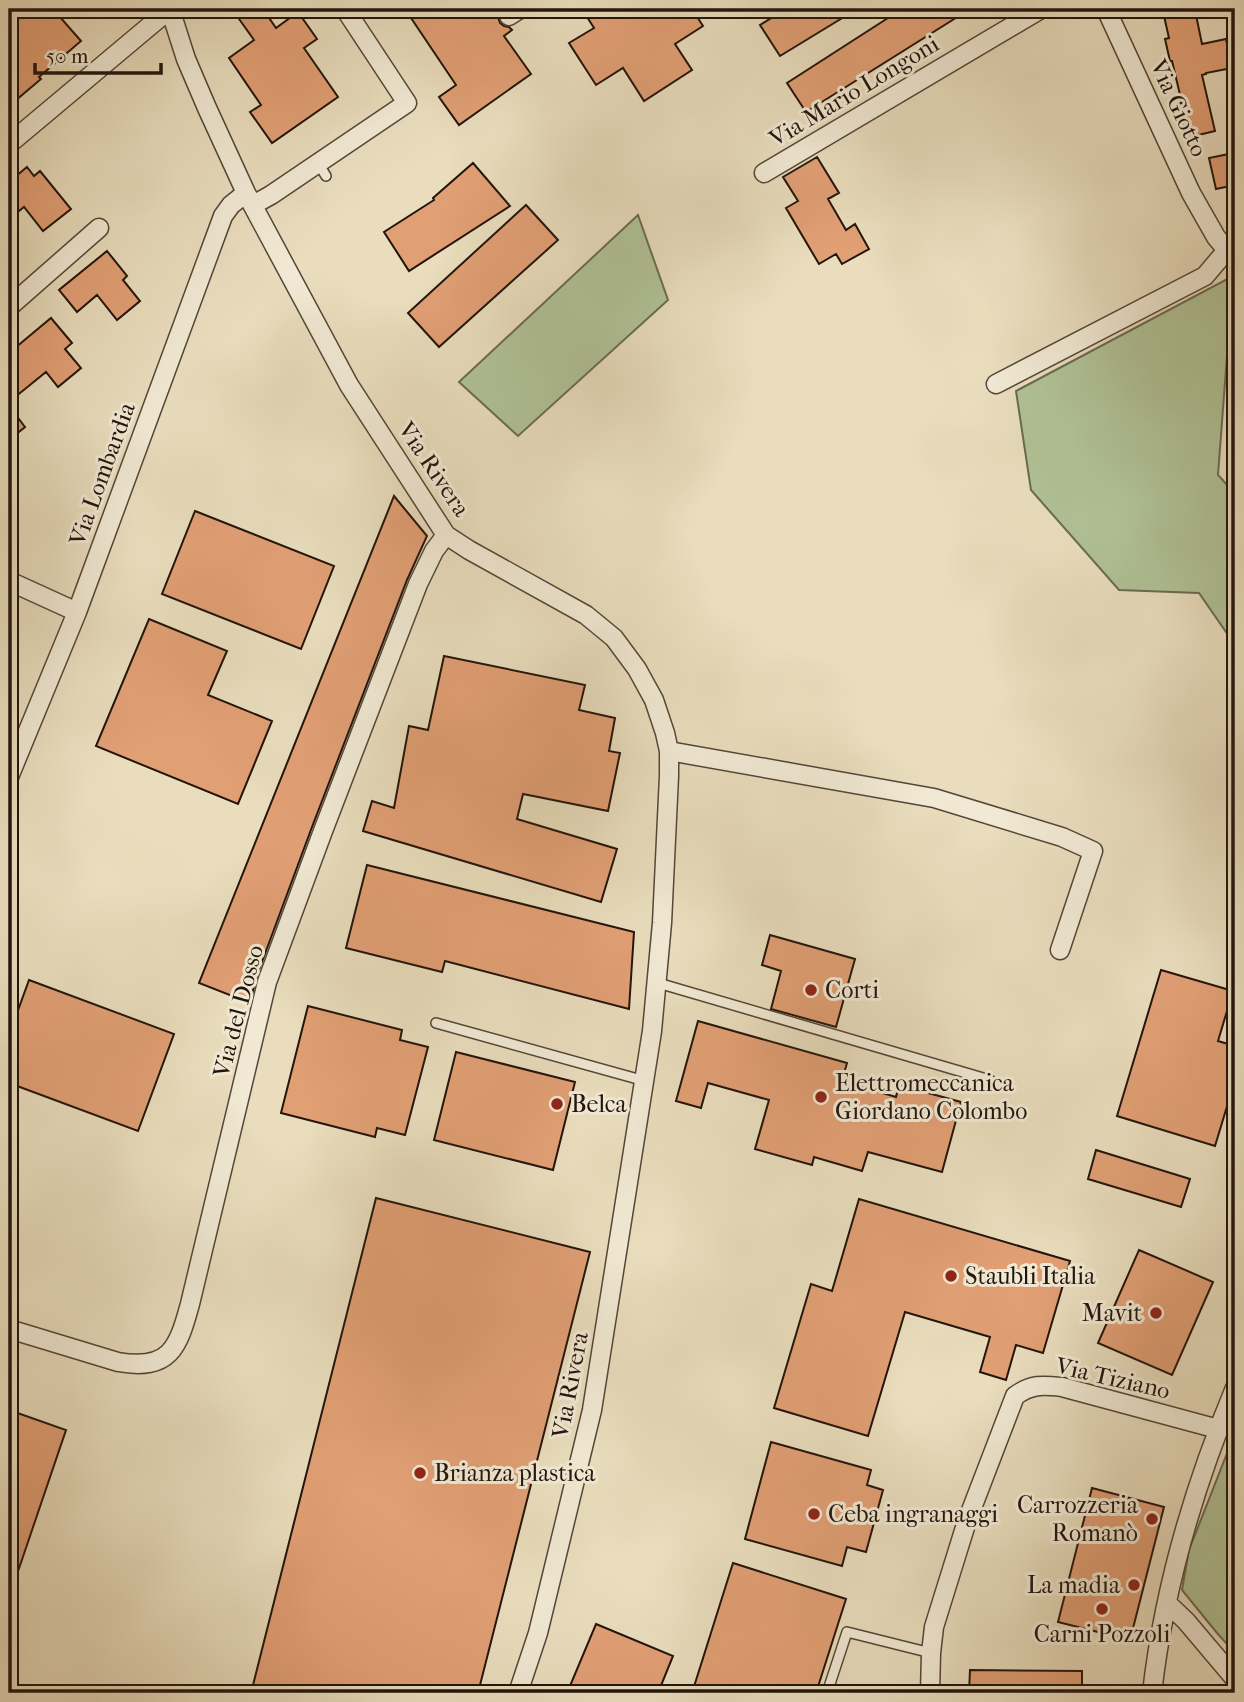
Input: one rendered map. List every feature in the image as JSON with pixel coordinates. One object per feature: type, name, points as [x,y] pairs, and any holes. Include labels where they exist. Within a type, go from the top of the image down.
[{"type":"street","points":[[9,144],[170,9]]},
{"type":"street","name":"Via Rivera","points":[[170,9],[186,59],[250,199],[349,385],[446,535],[586,615],[614,638],[637,669],[654,700],[669,751],[658,983],[645,1081],[592,1410],[538,1633],[518,1693]]},
{"type":"street","name":"Via Lombardia","points":[[9,777],[77,612],[223,216],[230,205],[322,170],[340,152],[410,106],[345,9]]},
{"type":"street","name":"Via Mario Longoni","points":[[764,173],[1041,9]]},
{"type":"street","name":"Via Giotto","points":[[1106,9],[1191,193],[1216,237],[1231,255]]},
{"type":"street","points":[[9,307],[99,228]]},
{"type":"street","points":[[996,384],[1205,276],[1231,255]]},
{"type":"street","name":"Via del Dosso","points":[[9,1329],[132,1364],[159,1361],[177,1343],[190,1304],[267,982],[418,584],[434,551],[446,535]]},
{"type":"street","points":[[9,581],[77,612]]},
{"type":"street","points":[[9,588],[56,610],[77,612]]},
{"type":"street","points":[[669,751],[934,798],[1062,837],[1093,851],[1060,950]]},
{"type":"street","name":"Via Tiziano","points":[[930,1693],[930,1653],[934,1627],[967,1521],[1015,1396],[1026,1388],[1043,1385],[1062,1387],[1218,1429]]},
{"type":"street","points":[[1152,1693],[1167,1603],[1182,1537],[1218,1429],[1235,1388]]},
{"type":"street","points":[[1167,1603],[1186,1621],[1235,1679]]},
{"type":"lane","points":[[658,983],[990,1080]]},
{"type":"lane","points":[[436,1023],[645,1081]]},
{"type":"lane","points":[[827,1693],[847,1632],[930,1653]]},
{"type":"green space","points":[[638,215],[668,300],[518,436],[459,382]]},
{"type":"green space","points":[[1233,276],[1218,475],[1229,487],[1235,488],[1235,645],[1199,593],[1119,590],[1031,490],[1016,391]]},
{"type":"green space","points":[[1235,1433],[1235,1653],[1182,1590],[1189,1550]]},
{"type":"building","points":[[9,9],[53,9],[81,41],[9,106]]},
{"type":"building","points":[[232,9],[263,9],[276,28],[298,12],[317,39],[304,48],[338,97],[272,143],[250,112],[261,105],[229,58],[254,40]]},
{"type":"building","points":[[405,9],[496,9],[500,23],[512,30],[504,36],[531,74],[459,125],[439,97],[456,85]]},
{"type":"building","points":[[582,9],[633,9],[637,15],[646,9],[692,9],[703,26],[675,44],[692,70],[644,101],[623,68],[596,85],[569,43],[594,28]]},
{"type":"building","points":[[786,9],[857,9],[780,56],[760,25]]},
{"type":"building","points":[[902,9],[970,9],[806,112],[787,83]]},
{"type":"building","points":[[1195,10],[1202,44],[1226,39],[1232,68],[1202,75],[1215,131],[1186,138],[1178,104],[1182,103],[1165,39],[1169,38],[1164,16]]},
{"type":"building","points":[[1229,154],[1231,161],[1235,160],[1235,185],[1216,189],[1209,158]]},
{"type":"building","points":[[817,157],[839,193],[828,199],[846,230],[855,224],[869,249],[842,264],[836,254],[819,264],[786,208],[798,201],[783,177]]},
{"type":"building","points":[[473,163],[510,206],[409,271],[384,232],[434,200],[433,198]]},
{"type":"building","points":[[27,167],[34,176],[40,171],[71,209],[43,231],[24,207],[9,219],[9,182]]},
{"type":"building","points":[[526,205],[558,240],[439,347],[408,313]]},
{"type":"building","points":[[107,251],[127,276],[123,280],[140,301],[117,320],[97,295],[77,312],[59,290]]},
{"type":"building","points":[[51,318],[72,343],[65,349],[81,368],[58,387],[46,372],[9,402],[9,353]]},
{"type":"building","points":[[9,406],[25,427],[9,440]]},
{"type":"building","points":[[394,496],[427,536],[407,580],[312,827],[256,978],[250,1003],[199,983]]},
{"type":"building","points":[[195,511],[334,566],[301,649],[162,594]]},
{"type":"building","points":[[149,619],[227,651],[208,695],[272,721],[238,804],[96,746]]},
{"type":"building","points":[[444,656],[585,685],[579,710],[615,718],[609,751],[620,753],[608,811],[523,794],[517,819],[617,849],[601,902],[363,831],[372,801],[394,808],[409,726],[428,730]]},
{"type":"building","points":[[367,865],[634,932],[629,1009],[445,961],[442,972],[346,948]]},
{"type":"building","name":"Corti","points":[[770,935],[855,959],[836,1027],[771,1009],[781,971],[762,965]]},
{"type":"building","points":[[1161,970],[1233,991],[1218,1041],[1235,1046],[1235,1080],[1215,1146],[1117,1116]]},
{"type":"building","points":[[29,980],[174,1034],[138,1131],[9,1083],[9,1035]]},
{"type":"building","points":[[308,1006],[402,1030],[400,1040],[428,1047],[405,1135],[377,1128],[375,1137],[281,1113]]},
{"type":"building","name":"Elettromeccanica Giordano Colombo","points":[[698,1021],[847,1063],[842,1081],[896,1097],[899,1085],[961,1102],[942,1172],[868,1152],[862,1171],[814,1157],[812,1165],[755,1149],[769,1100],[708,1083],[701,1108],[676,1101]]},
{"type":"building","points":[[456,1052],[575,1082],[553,1170],[434,1140]]},
{"type":"building","points":[[1096,1150],[1190,1179],[1181,1207],[1088,1179]]},
{"type":"building","name":"Brianza plastica","points":[[376,1198],[590,1252],[478,1693],[251,1693]]},
{"type":"building","name":"Staubli Italia","points":[[859,1199],[1070,1261],[1043,1353],[1016,1345],[1006,1380],[980,1372],[990,1337],[905,1312],[868,1436],[774,1408],[811,1284],[832,1291]]},
{"type":"building","name":"Mavit","points":[[1139,1250],[1213,1282],[1172,1375],[1098,1343]]},
{"type":"building","points":[[9,1410],[66,1430],[11,1592],[9,1592]]},
{"type":"building","name":"Ceba ingranaggi","points":[[771,1442],[871,1470],[867,1485],[883,1490],[866,1552],[847,1547],[842,1566],[745,1539]]},
{"type":"building","points":[[1092,1488],[1164,1507],[1130,1640],[1058,1622]]},
{"type":"building","points":[[733,1563],[846,1599],[816,1693],[692,1693]]},
{"type":"building","points":[[596,1624],[673,1656],[658,1693],[567,1693]]},
{"type":"building","points":[[970,1670],[1082,1671],[1082,1693],[969,1693]]},
{"type":"place","name":"Corti","points":[[811,990]]},
{"type":"place","name":"Elettromeccanica Giordano Colombo","points":[[821,1097]]},
{"type":"place","name":"Belca","points":[[557,1104]]},
{"type":"place","name":"Staubli Italia","points":[[951,1276]]},
{"type":"place","name":"Mavit","points":[[1156,1313]]},
{"type":"place","name":"Brianza plastica","points":[[420,1473]]},
{"type":"place","name":"Ceba ingranaggi","points":[[814,1514]]},
{"type":"place","name":"Carrozzeria Romanò","points":[[1152,1519]]},
{"type":"place","name":"La madia","points":[[1134,1585]]},
{"type":"place","name":"Carni Pozzoli","points":[[1102,1609]]}]
